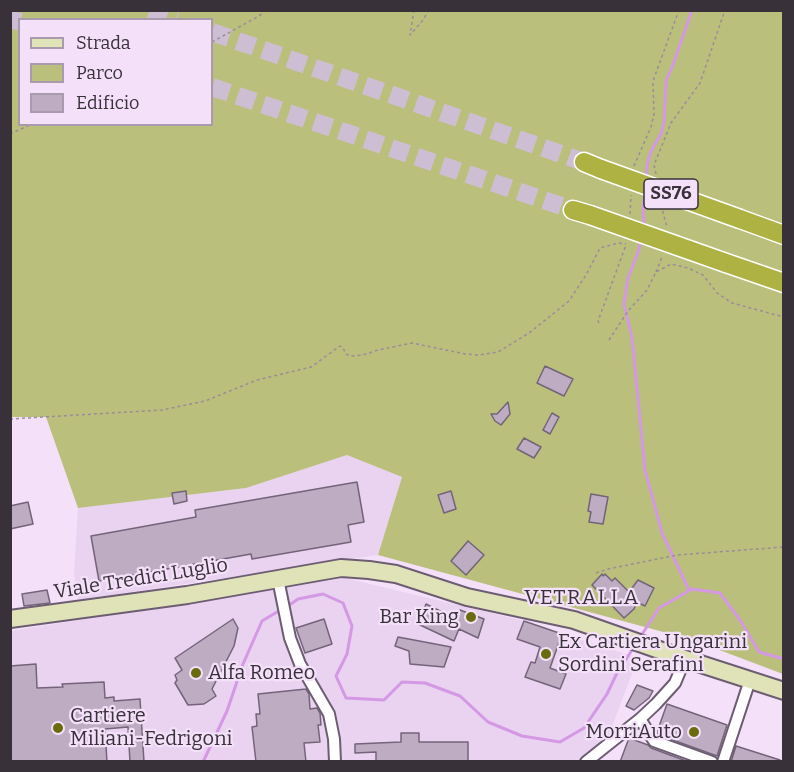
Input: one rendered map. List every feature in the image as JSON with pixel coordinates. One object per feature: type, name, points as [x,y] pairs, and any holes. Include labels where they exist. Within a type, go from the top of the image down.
[{"type":"highway","name":"SS76","points":[[584,162],[783,235]]},
{"type":"highway","name":"SS76","points":[[581,213],[783,283]]},
{"type":"main road","name":"Viale Tredici Luglio","points":[[10,619],[186,595],[341,568],[369,570],[396,574],[467,597],[574,620],[783,691]]},
{"type":"street","points":[[278,579],[290,639],[300,664],[329,714],[334,739],[335,762]]},
{"type":"street","points":[[586,762],[640,720],[675,683],[685,659]]},
{"type":"street","points":[[723,762],[750,680]]},
{"type":"street","points":[[640,720],[654,741],[712,762]]},
{"type":"path","points":[[213,41],[266,10]]},
{"type":"path","points":[[414,10],[410,35],[429,10]]},
{"type":"path","points":[[656,175],[654,165],[671,123],[700,83],[725,10]]},
{"type":"path","points":[[10,134],[28,126]]},
{"type":"path","points":[[661,204],[667,229]]},
{"type":"path","points":[[10,419],[162,410],[205,401],[257,380],[311,366],[340,346],[350,356],[412,343],[465,354],[479,355],[498,352],[529,333],[569,301],[600,248],[618,243],[626,244]]},
{"type":"path","points":[[609,339],[628,311],[647,290],[663,255]]},
{"type":"path","points":[[656,272],[671,264],[688,268],[703,275],[717,293],[732,303],[783,317]]},
{"type":"path","points":[[596,573],[668,556],[783,547]]},
{"type":"shaded area","points":[[347,455],[402,477],[378,555],[78,600],[74,573],[78,508],[246,488]]},
{"type":"shaded area","points":[[345,578],[524,621],[638,658],[599,761],[11,762],[11,631]]},
{"type":"green space","points":[[10,11],[783,11],[783,674],[693,640],[378,555],[402,477],[347,455],[246,488],[78,508],[46,417],[11,417]]},
{"type":"building","points":[[545,366],[573,379],[564,396],[537,383]]},
{"type":"building","points":[[508,402],[510,414],[501,425],[491,414],[497,414]]},
{"type":"building","points":[[552,413],[559,417],[550,434],[543,430]]},
{"type":"building","points":[[524,438],[541,447],[534,458],[517,449]]},
{"type":"building","points":[[357,482],[364,522],[348,525],[351,542],[252,559],[251,554],[99,581],[91,536],[196,517],[195,510]]},
{"type":"building","points":[[186,491],[187,501],[174,504],[172,493]]},
{"type":"building","points":[[451,491],[456,509],[444,513],[438,495]]},
{"type":"building","points":[[591,494],[608,497],[603,524],[589,522]]},
{"type":"building","points":[[28,502],[33,524],[10,529],[10,506]]},
{"type":"building","points":[[468,541],[484,555],[466,575],[451,561]]},
{"type":"building","points":[[602,574],[612,581],[615,578],[629,592],[638,580],[654,588],[645,606],[637,602],[634,609],[624,618],[592,585]]},
{"type":"building","points":[[47,590],[50,603],[24,606],[22,594]]},
{"type":"building","points":[[426,604],[456,619],[460,610],[484,619],[478,638],[459,629],[454,641],[418,624]]},
{"type":"building","points":[[233,619],[238,628],[234,646],[212,689],[216,696],[204,704],[188,705],[175,683],[177,680],[175,675],[182,670],[175,658]]},
{"type":"building","points":[[324,619],[332,644],[305,653],[296,628]]},
{"type":"building","name":"Ex Cartiera Ungarini Sordini Serafini","points":[[524,621],[562,634],[550,668],[566,674],[560,689],[525,677],[531,662],[535,663],[540,647],[517,639]]},
{"type":"building","points":[[398,637],[451,647],[444,667],[410,664],[409,651],[395,646]]},
{"type":"building","name":"Cartiere Miliani-Fedrigoni","points":[[36,664],[37,688],[104,682],[105,698],[114,697],[114,701],[140,699],[144,762],[130,762],[128,727],[105,729],[107,762],[10,762],[10,666]]},
{"type":"building","points":[[637,685],[653,691],[649,698],[634,710],[626,706]]},
{"type":"building","points":[[306,689],[309,694],[310,709],[317,708],[320,713],[321,725],[318,725],[320,742],[304,743],[306,762],[256,762],[252,727],[257,726],[256,714],[260,714],[258,694]]},
{"type":"building","name":"MorriAuto","points":[[667,704],[727,725],[717,756],[659,735],[657,732]]},
{"type":"building","points":[[401,733],[419,733],[419,742],[468,742],[468,762],[376,762],[376,752],[355,753],[355,744],[401,742]]},
{"type":"building","points":[[629,738],[651,748],[689,762],[620,762]]},
{"type":"building","points":[[736,746],[780,760],[780,762],[731,762]]},
{"type":"waterway","points":[[647,180],[647,165],[651,151],[661,134],[664,123],[666,81],[692,10]]},
{"type":"waterway","points":[[644,227],[645,192]]},
{"type":"waterway","points":[[641,240],[628,278],[624,304],[632,338],[645,470],[662,533],[689,590]]},
{"type":"waterway","points":[[641,636],[659,608],[692,589],[720,593],[759,652],[784,659]]},
{"type":"waterway","points":[[288,606],[298,599],[323,594],[343,603],[352,626],[347,654],[336,676],[346,698],[384,700],[402,682],[425,683],[460,696],[488,722],[522,736],[560,742],[584,728],[634,647]]},
{"type":"waterway","points":[[203,762],[227,711],[243,664],[262,621],[282,609]]},
{"type":"tunnel","points":[[150,10],[171,18]]},
{"type":"tunnel","points":[[10,19],[18,21]]},
{"type":"tunnel","points":[[213,32],[584,162]]},
{"type":"tunnel","points":[[213,87],[573,210]]},
{"type":"place","name":"Bar King","points":[[471,617]]},
{"type":"place","name":"Ex Cartiera Ungarini Sordini Serafini","points":[[546,654]]},
{"type":"place","name":"Alfa Romeo","points":[[196,673]]},
{"type":"place","name":"Cartiere Miliani-Fedrigoni","points":[[58,728]]},
{"type":"place","name":"MorriAuto","points":[[694,732]]},
{"type":"district","name":"VETRALLA","points":[[582,598]]}]
